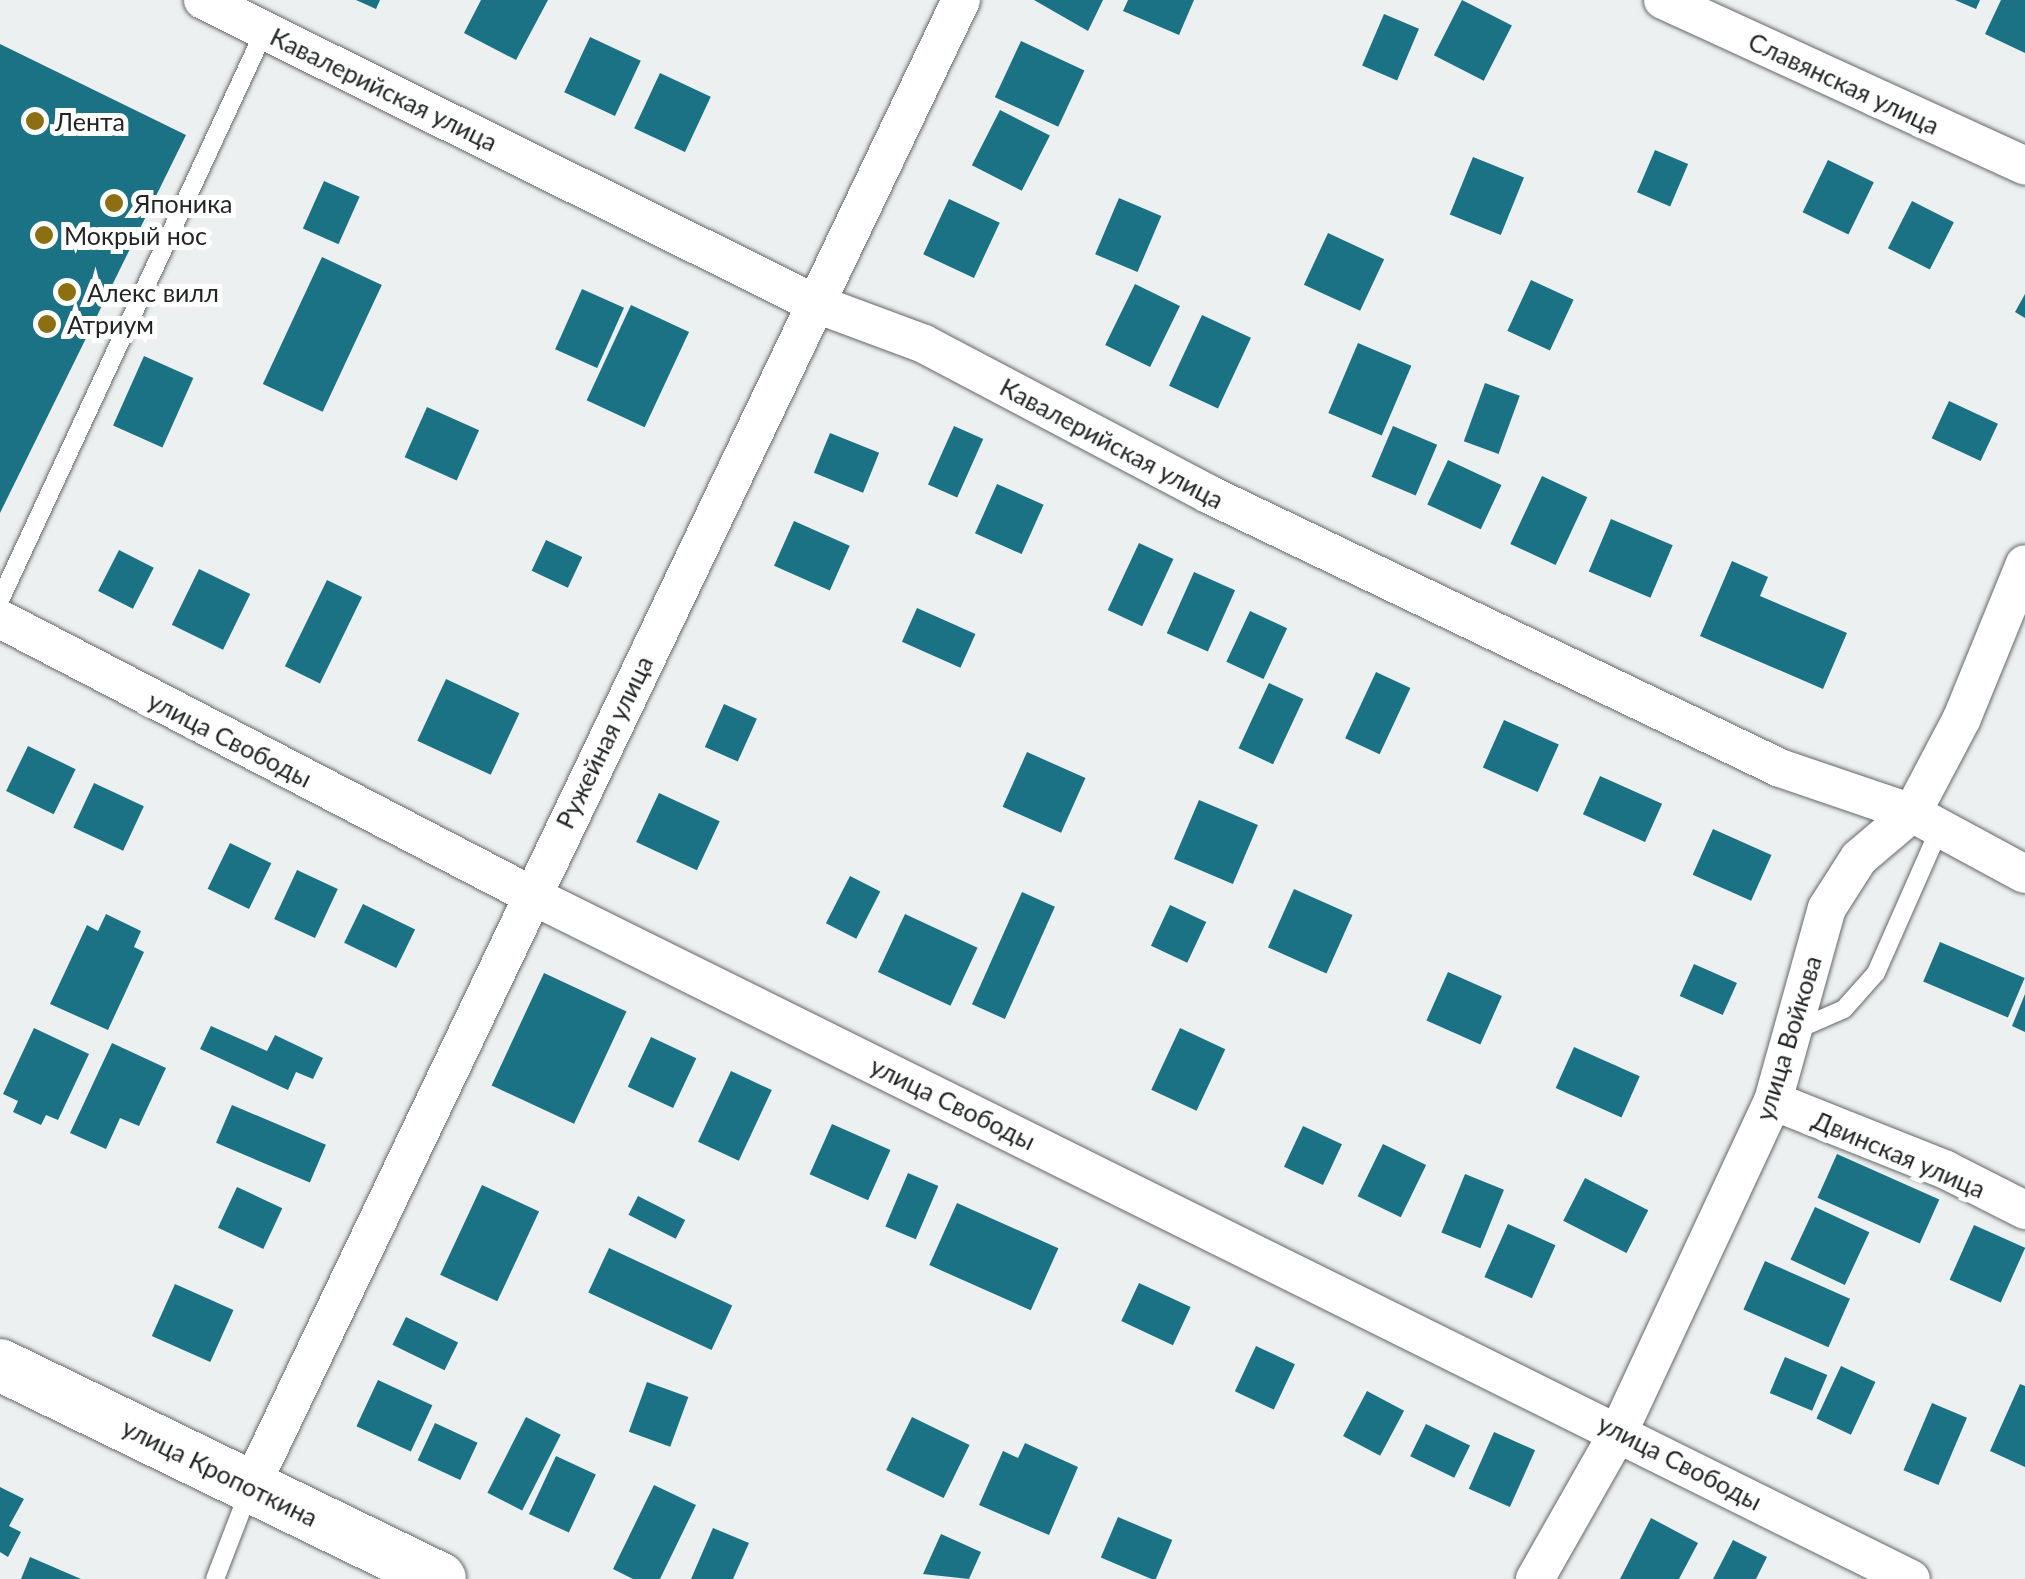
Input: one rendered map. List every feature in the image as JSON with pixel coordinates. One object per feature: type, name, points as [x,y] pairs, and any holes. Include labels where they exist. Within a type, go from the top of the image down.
[{"type":"main road","name":"улица Кропоткина","points":[[0,1366],[440,1579]]},
{"type":"street","name":"Кавалерийская улица","points":[[203,0],[814,303],[924,344],[1208,494],[1780,768],[1926,820],[2025,874]]},
{"type":"street","name":"Ружейная улица","points":[[250,1486],[961,0]]},
{"type":"street","name":"Славянская улица","points":[[1663,0],[2025,166]]},
{"type":"street","name":"улица Войкова","points":[[1535,1579],[1619,1432],[1772,1102],[1796,1030],[1827,908],[1859,858],[1926,820],[1962,718],[2025,564]]},
{"type":"street","name":"улица Свободы","points":[[0,619],[531,895],[1911,1579]]},
{"type":"street","name":"Двинская улица","points":[[1772,1102],[1946,1170],[2025,1210]]},
{"type":"lane","points":[[0,600],[264,30]]},
{"type":"lane","points":[[1796,1030],[1844,1009],[1876,972],[1926,820]]},
{"type":"lane","points":[[220,1577],[250,1486]]},
{"type":"building","points":[[356,0],[380,0],[376,9]]},
{"type":"building","points":[[481,0],[548,0],[516,60],[464,33]]},
{"type":"building","points":[[1034,0],[1103,0],[1088,31]]},
{"type":"building","points":[[1128,0],[1194,0],[1179,35],[1123,11]]},
{"type":"building","points":[[1462,0],[1512,25],[1484,81],[1434,55]]},
{"type":"building","points":[[1955,0],[1980,0],[1976,9]]},
{"type":"building","points":[[2001,0],[2025,0],[2025,53],[1985,34]]},
{"type":"building","points":[[1384,14],[1419,29],[1397,80],[1362,66]]},
{"type":"building","points":[[590,37],[641,61],[615,116],[564,92]]},
{"type":"building","points":[[1021,41],[1084,71],[1058,127],[995,97]]},
{"type":"building","name":"Атриум","points":[[0,44],[186,135],[0,513]]},
{"type":"building","points":[[660,73],[711,97],[685,152],[634,128]]},
{"type":"building","points":[[1000,110],[1050,135],[1022,191],[972,165]]},
{"type":"building","points":[[1655,150],[1688,164],[1670,206],[1637,192]]},
{"type":"building","points":[[1473,157],[1524,178],[1501,235],[1450,214]]},
{"type":"building","points":[[1828,160],[1874,182],[1848,234],[1803,212]]},
{"type":"building","points":[[324,181],[360,197],[338,244],[303,229]]},
{"type":"building","points":[[1119,198],[1161,216],[1138,272],[1095,254]]},
{"type":"building","points":[[949,199],[1000,223],[974,278],[923,254]]},
{"type":"building","points":[[1912,201],[1954,222],[1930,270],[1888,248]]},
{"type":"building","points":[[1328,233],[1384,259],[1360,311],[1304,285]]},
{"type":"building","points":[[322,257],[382,285],[323,412],[263,384]]},
{"type":"building","points":[[1531,280],[1574,300],[1550,351],[1507,331]]},
{"type":"building","points":[[1135,284],[1180,306],[1150,367],[1105,345]]},
{"type":"building","points":[[582,289],[624,308],[597,368],[555,349]]},
{"type":"building","points":[[2025,294],[2025,318],[2015,312]]},
{"type":"building","points":[[631,305],[689,332],[645,427],[587,400]]},
{"type":"building","points":[[1202,315],[1251,338],[1218,409],[1169,386]]},
{"type":"building","points":[[1358,343],[1411,366],[1382,436],[1328,413]]},
{"type":"building","points":[[144,356],[193,378],[162,447],[113,425]]},
{"type":"building","points":[[1485,383],[1520,396],[1499,454],[1464,441]]},
{"type":"building","points":[[1949,401],[1998,424],[1981,461],[1932,438]]},
{"type":"building","points":[[427,407],[479,430],[457,480],[405,457]]},
{"type":"building","points":[[954,426],[983,439],[957,497],[928,484]]},
{"type":"building","points":[[1393,426],[1437,445],[1416,495],[1372,477]]},
{"type":"building","points":[[830,433],[879,453],[863,493],[814,473]]},
{"type":"building","points":[[1448,460],[1501,485],[1481,529],[1427,504]]},
{"type":"building","points":[[1542,476],[1587,497],[1556,565],[1510,544]]},
{"type":"building","points":[[997,484],[1044,505],[1022,554],[975,533]]},
{"type":"building","points":[[1611,519],[1673,545],[1650,598],[1589,571]]},
{"type":"building","points":[[794,521],[850,546],[830,591],[774,566]]},
{"type":"building","points":[[546,540],[582,557],[568,588],[532,571]]},
{"type":"building","points":[[1139,543],[1173,559],[1142,626],[1108,610]]},
{"type":"building","points":[[119,550],[154,568],[133,609],[98,591]]},
{"type":"building","points":[[1732,561],[1768,577],[1760,596],[1847,633],[1823,689],[1700,636]]},
{"type":"building","points":[[199,569],[250,594],[223,650],[172,625]]},
{"type":"building","points":[[1194,572],[1235,590],[1208,652],[1167,633]]},
{"type":"building","points":[[327,580],[362,597],[320,683],[285,666]]},
{"type":"building","points":[[917,608],[975,634],[960,668],[902,642]]},
{"type":"building","points":[[1250,611],[1287,628],[1263,679],[1226,662]]},
{"type":"building","points":[[1376,672],[1410,688],[1380,754],[1345,738]]},
{"type":"building","points":[[446,679],[519,713],[491,775],[417,741]]},
{"type":"building","points":[[1269,683],[1303,699],[1273,764],[1239,748]]},
{"type":"building","points":[[724,704],[757,719],[738,762],[705,747]]},
{"type":"building","points":[[1504,720],[1559,744],[1538,792],[1483,768]]},
{"type":"building","points":[[28,746],[76,769],[54,814],[6,791]]},
{"type":"building","points":[[1027,752],[1085,778],[1061,833],[1003,807]]},
{"type":"building","points":[[1600,776],[1662,804],[1645,842],[1583,814]]},
{"type":"building","points":[[94,783],[144,806],[123,851],[73,827]]},
{"type":"building","points":[[659,793],[720,821],[697,870],[636,842]]},
{"type":"building","points":[[1199,800],[1258,825],[1233,884],[1174,859]]},
{"type":"building","points":[[1713,829],[1771,855],[1751,901],[1693,875]]},
{"type":"building","points":[[230,843],[271,863],[249,909],[208,889]]},
{"type":"building","points":[[297,870],[338,889],[315,938],[274,919]]},
{"type":"building","points":[[850,876],[880,891],[856,939],[826,923]]},
{"type":"building","points":[[1294,889],[1352,915],[1326,973],[1268,947]]},
{"type":"building","points":[[1022,892],[1055,907],[1005,1019],[972,1004]]},
{"type":"building","points":[[363,904],[415,929],[396,968],[344,943]]},
{"type":"building","points":[[1170,905],[1206,922],[1187,963],[1151,946]]},
{"type":"building","points":[[106,914],[141,931],[134,947],[144,952],[108,1030],[50,1004],[87,925],[98,931]]},
{"type":"building","points":[[905,914],[978,948],[950,1006],[878,972]]},
{"type":"building","points":[[1940,942],[2025,978],[2008,1018],[1923,982]]},
{"type":"building","points":[[1694,964],[1737,983],[1723,1015],[1680,996]]},
{"type":"building","points":[[1448,972],[1502,996],[1480,1044],[1426,1020]]},
{"type":"building","points":[[544,973],[626,1011],[574,1124],[492,1085]]},
{"type":"building","points":[[2025,994],[2025,1032],[2012,1026]]},
{"type":"building","points":[[211,1026],[267,1051],[275,1035],[323,1058],[313,1079],[296,1072],[288,1090],[200,1049]]},
{"type":"building","points":[[34,1028],[89,1054],[58,1120],[46,1115],[41,1125],[13,1112],[18,1101],[3,1094]]},
{"type":"building","points":[[1180,1028],[1225,1049],[1197,1111],[1151,1090]]},
{"type":"building","points":[[651,1037],[696,1058],[673,1108],[628,1087]]},
{"type":"building","points":[[112,1043],[166,1068],[139,1126],[120,1118],[106,1149],[70,1133]]},
{"type":"building","points":[[1574,1047],[1640,1076],[1621,1117],[1556,1088]]},
{"type":"building","points":[[731,1071],[772,1090],[739,1161],[698,1142]]},
{"type":"building","points":[[232,1105],[326,1145],[310,1183],[216,1143]]},
{"type":"building","points":[[832,1124],[890,1150],[868,1200],[810,1174]]},
{"type":"building","points":[[1303,1126],[1342,1144],[1323,1185],[1284,1167]]},
{"type":"building","points":[[1383,1144],[1426,1165],[1401,1217],[1358,1196]]},
{"type":"building","points":[[1837,1154],[1939,1200],[1920,1243],[1817,1198]]},
{"type":"building","points":[[908,1173],[938,1186],[916,1239],[885,1226]]},
{"type":"building","points":[[1465,1174],[1504,1190],[1480,1248],[1441,1232]]},
{"type":"building","points":[[1585,1178],[1648,1210],[1626,1253],[1563,1221]]},
{"type":"building","points":[[482,1185],[539,1212],[497,1301],[440,1275]]},
{"type":"building","points":[[237,1187],[282,1208],[263,1249],[218,1228]]},
{"type":"building","points":[[638,1196],[685,1220],[676,1239],[628,1215]]},
{"type":"building","points":[[957,1203],[1058,1248],[1031,1310],[929,1265]]},
{"type":"building","points":[[1815,1207],[1869,1232],[1845,1285],[1790,1260]]},
{"type":"building","points":[[1508,1224],[1556,1245],[1532,1298],[1484,1277]]},
{"type":"building","points":[[1974,1225],[2025,1248],[2001,1303],[1950,1280]]},
{"type":"building","points":[[609,1248],[732,1305],[712,1350],[588,1292]]},
{"type":"building","points":[[1765,1261],[1850,1299],[1828,1347],[1743,1309]]},
{"type":"building","points":[[1139,1283],[1191,1307],[1173,1345],[1121,1321]]},
{"type":"building","points":[[175,1284],[233,1310],[210,1362],[152,1336]]},
{"type":"building","points":[[406,1317],[458,1342],[445,1370],[392,1345]]},
{"type":"building","points":[[1256,1346],[1295,1364],[1274,1409],[1235,1391]]},
{"type":"building","points":[[1785,1357],[1827,1375],[1812,1411],[1770,1393]]},
{"type":"building","points":[[1841,1366],[1875,1382],[1851,1435],[1816,1419]]},
{"type":"building","points":[[378,1380],[432,1405],[411,1452],[356,1426]]},
{"type":"building","points":[[647,1382],[688,1397],[670,1447],[629,1432]]},
{"type":"building","points":[[2020,1384],[2025,1386],[2025,1467],[1990,1451]]},
{"type":"building","points":[[1367,1391],[1404,1411],[1380,1456],[1343,1436]]},
{"type":"building","points":[[1932,1403],[1967,1418],[1938,1485],[1903,1470]]},
{"type":"building","points":[[526,1417],[561,1435],[522,1510],[487,1493]]},
{"type":"building","points":[[912,1417],[970,1445],[944,1498],[886,1470]]},
{"type":"building","points":[[435,1423],[478,1443],[460,1480],[418,1460]]},
{"type":"building","points":[[1426,1424],[1470,1445],[1454,1478],[1410,1456]]},
{"type":"building","points":[[1494,1432],[1535,1450],[1510,1507],[1469,1489]]},
{"type":"building","points":[[1025,1443],[1078,1467],[1049,1535],[979,1505],[1003,1451],[1018,1458]]},
{"type":"building","points":[[556,1456],[596,1475],[569,1533],[529,1514]]},
{"type":"building","points":[[654,1485],[696,1505],[660,1579],[633,1579],[613,1569]]},
{"type":"building","points":[[0,1487],[24,1499],[9,1526],[21,1532],[8,1557],[0,1552]]},
{"type":"building","points":[[1118,1517],[1172,1540],[1156,1579],[1101,1558]]},
{"type":"building","points":[[1651,1518],[1698,1543],[1679,1579],[1620,1579]]},
{"type":"building","points":[[713,1528],[749,1543],[733,1579],[691,1579]]},
{"type":"building","points":[[941,1534],[981,1552],[969,1579],[923,1574]]},
{"type":"building","points":[[1733,1540],[1767,1557],[1756,1579],[1713,1579]]},
{"type":"building","points":[[30,1557],[81,1579],[21,1579]]},
{"type":"place","name":"Лента","points":[[35,121]]},
{"type":"place","name":"Японика","points":[[114,203]]},
{"type":"place","name":"Мокрый нос","points":[[44,235]]},
{"type":"place","name":"Алекс вилл","points":[[67,292]]},
{"type":"place","name":"Атриум","points":[[47,324]]}]
